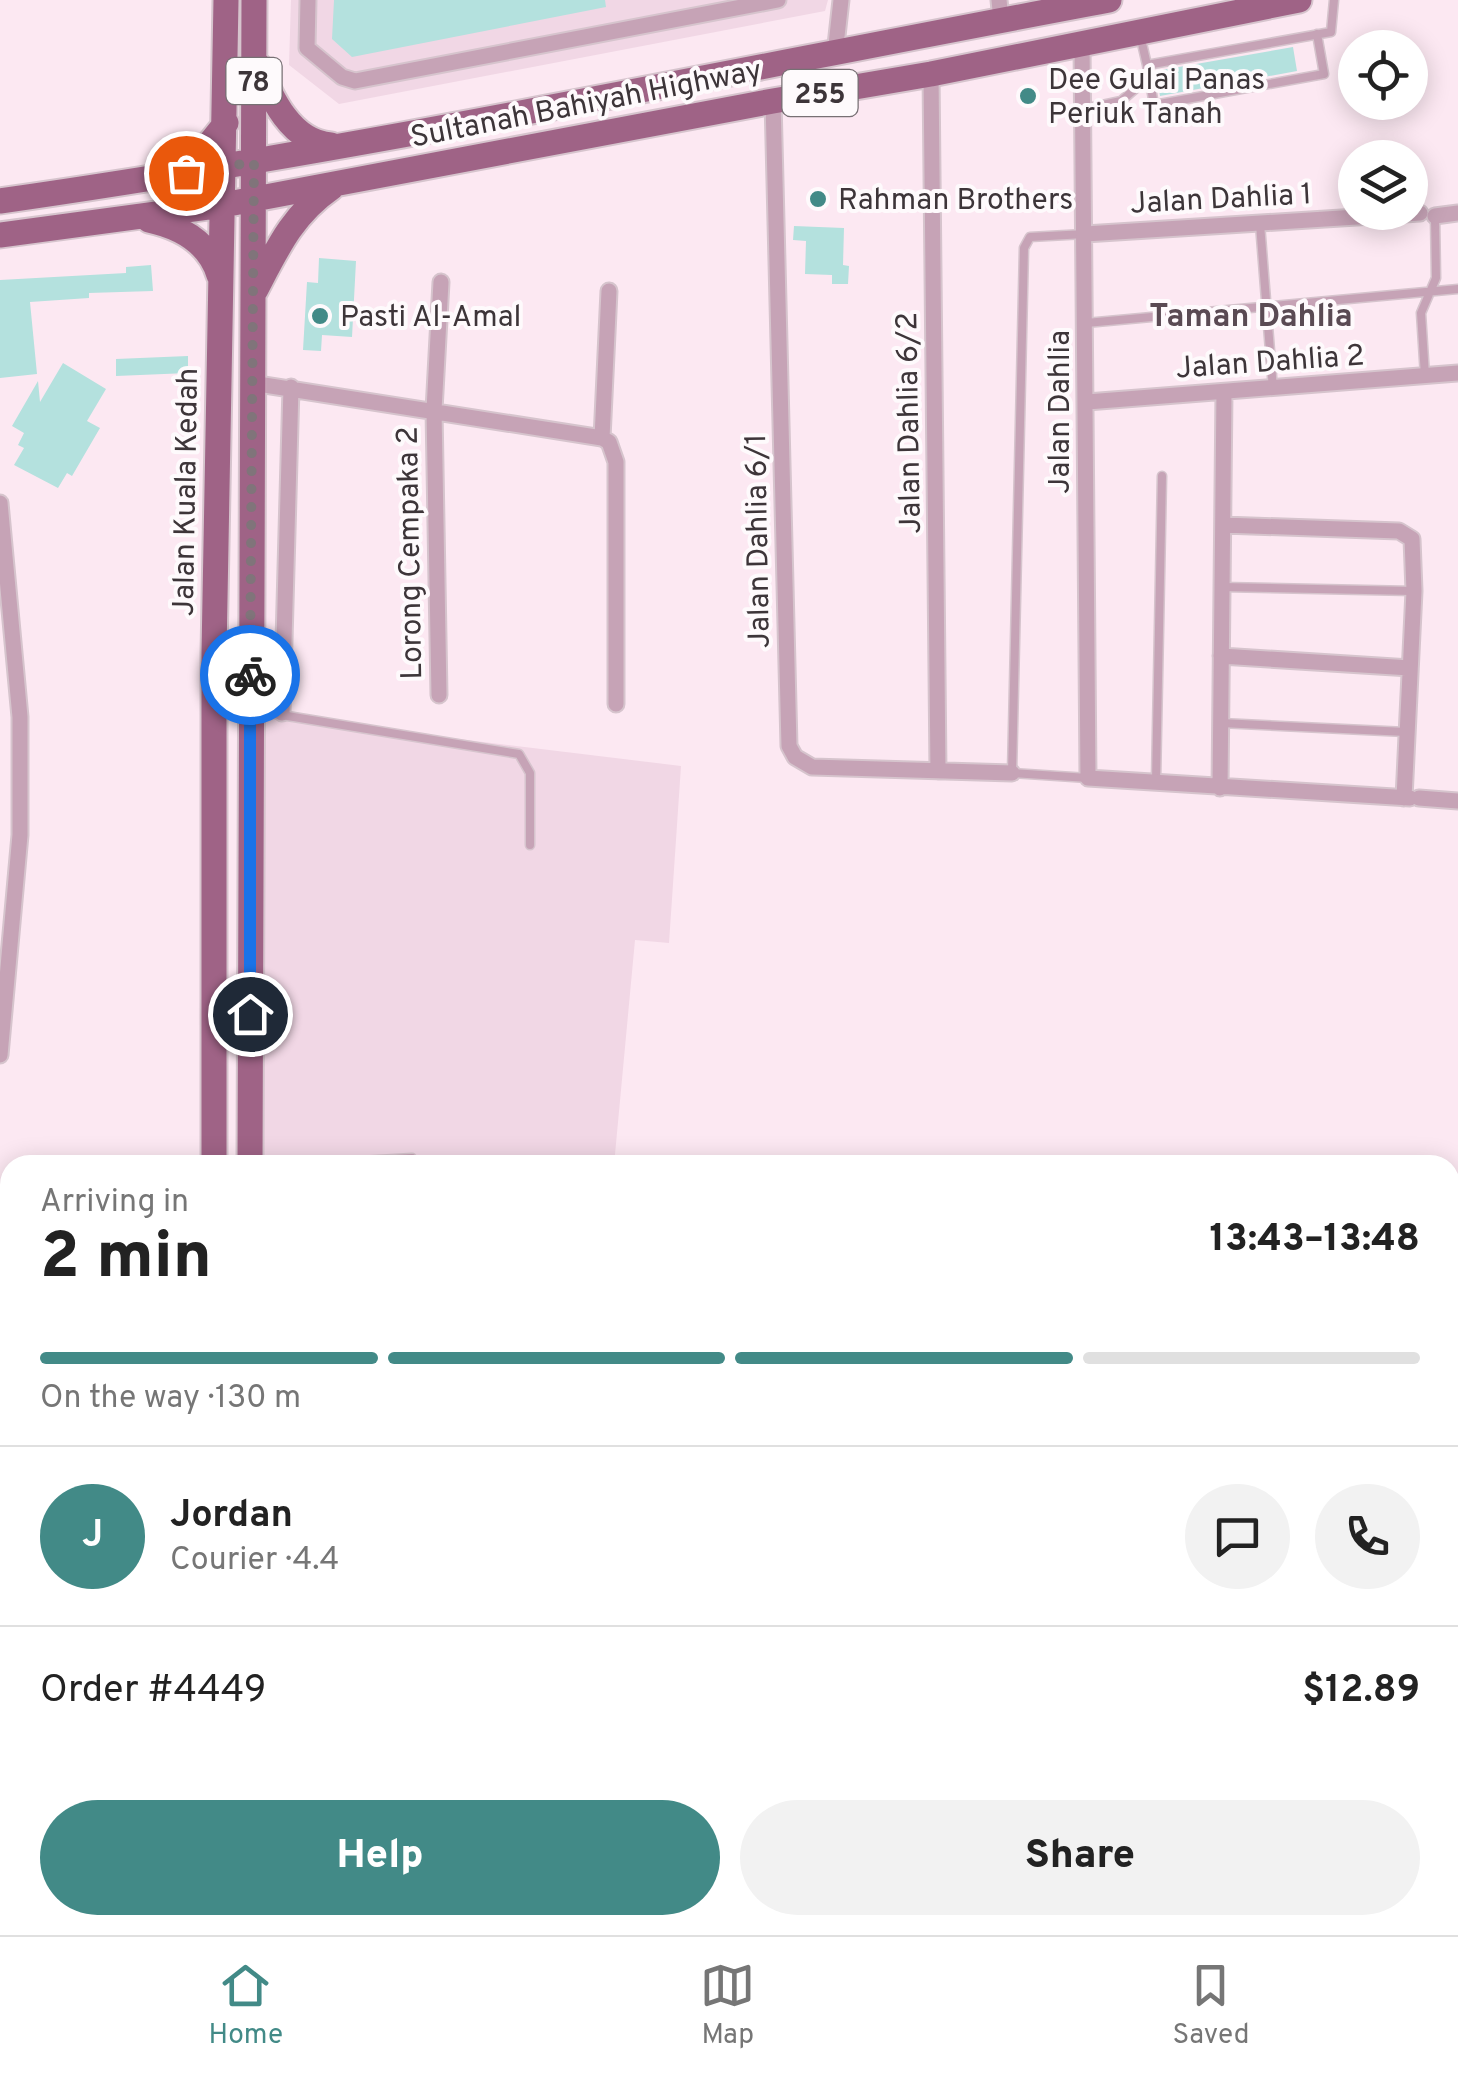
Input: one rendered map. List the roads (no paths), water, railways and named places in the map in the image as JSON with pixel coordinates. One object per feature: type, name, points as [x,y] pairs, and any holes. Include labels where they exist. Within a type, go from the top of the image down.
[{"type":"main road","name":"Jalan Kuala Kedah","points":[[214,1155],[214,653],[226,0]]},
{"type":"main road","name":"78","points":[[250,1155],[254,0]]},
{"type":"main road","name":"Sultanah Bahiyah Highway","points":[[0,201],[254,162],[835,54],[1000,10],[1109,0]]},
{"type":"main road","name":"Sultanah Bahiyah Highway","points":[[0,235],[223,205],[931,74],[1300,0]]},
{"type":"main road","points":[[254,56],[266,86],[296,129],[317,144],[340,146]]},
{"type":"main road","points":[[148,179],[172,173],[192,159],[226,123]]},
{"type":"main road","points":[[253,295],[279,241],[295,218],[340,183]]},
{"type":"main road","points":[[122,220],[151,220],[179,228],[203,245],[219,270],[222,300]]},
{"type":"main road","points":[[214,653],[250,653]]},
{"type":"street","points":[[308,0],[308,48],[342,77],[355,81],[703,7],[778,0]]},
{"type":"street","points":[[835,54],[842,0]]},
{"type":"street","name":"Jalan Dahlia","points":[[1082,44],[1088,778]]},
{"type":"street","name":"Jalan Dahlia 6/2","points":[[931,74],[938,771]]},
{"type":"street","name":"Jalan Dahlia 6/1","points":[[773,101],[789,746],[795,757],[812,767],[1012,773]]},
{"type":"street","name":"Jalan Dahlia 1","points":[[1428,214],[1458,213]]},
{"type":"street","name":"Jalan Dahlia 1","points":[[1086,234],[1338,219]]},
{"type":"street","name":"Lorong Cempaka 2","points":[[439,696],[434,410],[441,282]]},
{"type":"street","points":[[602,438],[609,290]]},
{"type":"street","name":"Jalan Dahlia 2","points":[[1087,402],[1458,374]]},
{"type":"street","points":[[252,383],[610,442],[616,462],[616,704]]},
{"type":"street","points":[[282,712],[291,387]]},
{"type":"street","points":[[1220,788],[1224,392]]},
{"type":"street","points":[[0,503],[20,737],[20,835],[7,916],[0,1056]]},
{"type":"street","points":[[1223,525],[1399,530],[1408,534],[1414,548],[1408,732],[1411,798]]},
{"type":"street","points":[[1221,656],[1410,668]]},
{"type":"street","points":[[0,733],[20,737]]},
{"type":"street","points":[[1088,778],[1458,801]]},
{"type":"lane","points":[[1147,65],[1331,32],[1334,0]]},
{"type":"lane","points":[[1139,30],[1154,105],[1324,74],[1317,34]]},
{"type":"lane","points":[[1084,109],[1121,101],[1149,76]]},
{"type":"lane","points":[[1425,376],[1422,313],[1437,268],[1428,214]]},
{"type":"lane","points":[[1260,224],[1273,389]]},
{"type":"lane","points":[[1086,234],[1030,237],[1024,248],[1012,773],[1088,778]]},
{"type":"lane","points":[[1086,323],[1458,289]]},
{"type":"lane","points":[[1156,783],[1162,476]]},
{"type":"lane","points":[[1222,588],[1414,591]]},
{"type":"lane","points":[[249,710],[282,712],[519,754],[530,773],[530,846]]},
{"type":"lane","points":[[1221,723],[1408,732]]},
{"type":"place","name":"Dee Gulai Panas Periuk Tanah","points":[[1028,96]]},
{"type":"place","name":"Rahman Brothers","points":[[818,199]]},
{"type":"place","name":"Pasti Al-Amal","points":[[320,316]]},
{"type":"district","name":"Taman Dahlia","points":[[1251,315]]}]
